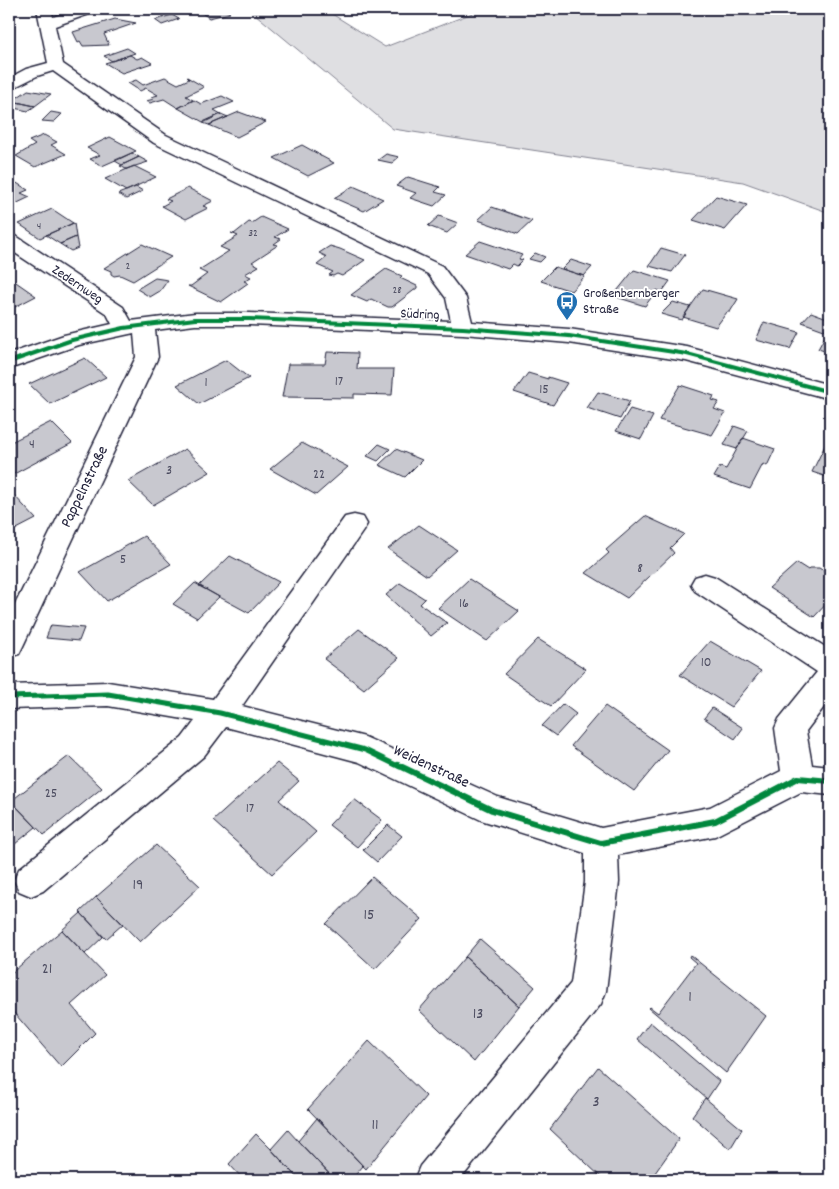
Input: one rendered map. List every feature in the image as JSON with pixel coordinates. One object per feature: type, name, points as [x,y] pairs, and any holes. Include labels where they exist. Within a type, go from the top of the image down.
[{"type":"street","points":[[90,9],[45,16],[56,66],[160,139],[435,270],[456,298],[463,328]]},
{"type":"street","points":[[9,85],[20,77],[40,69],[56,66]]},
{"type":"street","name":"Zedernweg","points":[[13,247],[116,311],[134,326]]},
{"type":"street","name":"Südring","points":[[9,362],[72,340],[134,326],[195,319],[250,319],[463,328],[569,336],[687,354],[830,392]]},
{"type":"street","name":"Pappelnstraße","points":[[9,646],[147,357],[134,326]]},
{"type":"street","points":[[31,880],[194,747],[354,524]]},
{"type":"street","points":[[704,584],[830,665]]},
{"type":"street","points":[[830,677],[790,728],[798,778],[830,781]]},
{"type":"street","name":"Weidenstraße","points":[[9,697],[108,694],[220,713],[365,750],[492,810],[602,843],[715,821],[798,778]]},
{"type":"street","points":[[434,1180],[588,991],[602,882],[602,843]]},
{"type":"shaded area","points":[[249,9],[324,9],[385,47],[483,9],[830,9],[830,213],[743,182],[393,129]]},
{"type":"building","points":[[196,9],[224,9],[230,13],[209,18]]},
{"type":"building","points":[[172,15],[179,19],[162,25],[155,20]]},
{"type":"building","points":[[115,19],[136,23],[104,34],[109,45],[83,46],[80,41],[78,42],[73,32]]},
{"type":"building","points":[[127,48],[135,53],[112,61],[104,56]]},
{"type":"building","points":[[130,55],[137,59],[142,57],[152,63],[122,73],[105,63]]},
{"type":"building","points":[[165,77],[178,84],[189,79],[187,77],[204,87],[186,96],[193,100],[178,108],[164,99],[150,103],[146,101],[154,99],[151,97],[158,95],[146,88],[140,91],[128,83],[136,80],[143,85]]},
{"type":"building","points":[[28,90],[51,94],[35,106],[12,101]]},
{"type":"building","points":[[222,96],[234,102],[214,110],[221,114],[203,122],[178,108],[194,100],[201,104]]},
{"type":"building","points":[[12,101],[35,106],[28,111],[9,107]]},
{"type":"building","points":[[51,112],[62,114],[54,122],[42,121]]},
{"type":"building","points":[[239,112],[266,122],[237,137],[209,125]]},
{"type":"building","points":[[221,114],[228,117],[209,125],[203,123]]},
{"type":"building","points":[[44,135],[57,142],[51,145],[66,154],[35,167],[16,156],[35,145],[29,141]]},
{"type":"building","points":[[110,137],[136,151],[102,166],[90,159],[100,155],[87,148]]},
{"type":"building","points":[[302,145],[334,163],[308,176],[274,158]]},
{"type":"building","points":[[132,153],[139,157],[122,165],[115,161]]},
{"type":"building","points":[[386,154],[399,157],[392,163],[378,160]]},
{"type":"building","points":[[139,157],[148,162],[126,169],[120,166]]},
{"type":"building","points":[[134,166],[156,177],[126,191],[105,179]]},
{"type":"building","points":[[408,177],[440,187],[435,192],[446,195],[434,206],[410,198],[416,193],[396,186]]},
{"type":"building","points":[[15,182],[28,190],[21,193],[30,197],[9,207],[9,185]]},
{"type":"building","points":[[353,186],[383,199],[364,211],[334,198]]},
{"type":"building","points":[[136,187],[143,191],[126,199],[118,194]]},
{"type":"building","points":[[188,188],[213,201],[203,206],[208,208],[186,219],[162,206],[171,201],[166,199]]},
{"type":"building","points":[[716,196],[747,205],[725,230],[693,220]]},
{"type":"building","points":[[492,207],[532,221],[518,234],[478,220]]},
{"type":"building","points":[[52,209],[73,223],[40,238],[19,224]]},
{"type":"building","points":[[439,216],[458,223],[447,233],[428,226]]},
{"type":"building","points":[[261,217],[288,229],[275,237],[281,239],[274,244],[278,245],[252,262],[259,266],[245,274],[251,277],[244,281],[248,283],[221,302],[188,286],[191,286],[207,274],[199,270],[229,251],[220,247],[238,236],[231,233],[234,234],[249,222],[252,223]]},
{"type":"building","points":[[74,223],[76,237],[60,244],[46,235]]},
{"type":"building","points":[[76,237],[78,248],[71,251],[60,244]]},
{"type":"building","points":[[480,241],[522,255],[519,259],[523,260],[517,266],[513,264],[508,269],[465,254]]},
{"type":"building","points":[[142,244],[171,257],[133,281],[120,275],[114,276],[111,274],[111,271],[104,268]]},
{"type":"building","points":[[330,246],[365,260],[342,276],[337,274],[329,275],[333,272],[317,265],[327,257],[319,253]]},
{"type":"building","points":[[661,248],[685,255],[672,272],[649,266]]},
{"type":"building","points":[[535,253],[545,257],[540,262],[529,259]]},
{"type":"building","points":[[571,260],[592,267],[584,276],[562,269]]},
{"type":"building","points":[[555,267],[585,276],[571,291],[541,281]]},
{"type":"building","points":[[386,269],[402,276],[400,278],[417,286],[417,288],[392,307],[371,299],[367,302],[351,295]]},
{"type":"building","points":[[634,270],[670,281],[662,292],[657,290],[645,306],[613,296]]},
{"type":"building","points":[[155,278],[168,280],[160,291],[150,297],[137,289]]},
{"type":"building","points":[[13,280],[36,296],[9,310],[9,281]]},
{"type":"building","points":[[703,289],[738,299],[730,312],[727,312],[716,327],[683,317]]},
{"type":"building","points":[[673,302],[690,307],[682,320],[661,314]]},
{"type":"building","points":[[811,312],[830,319],[830,323],[824,330],[802,322]]},
{"type":"building","points":[[764,322],[799,332],[790,349],[756,340]]},
{"type":"building","points":[[824,338],[830,340],[828,352],[818,349]]},
{"type":"building","points":[[327,352],[358,353],[357,369],[394,369],[392,395],[354,394],[354,398],[282,397],[288,364],[325,364]]},
{"type":"building","points":[[85,358],[106,377],[50,404],[29,384]]},
{"type":"building","points":[[226,360],[249,378],[199,404],[177,385]]},
{"type":"building","points":[[528,373],[567,383],[553,405],[514,392]]},
{"type":"building","points":[[680,385],[714,396],[712,400],[719,402],[714,409],[725,413],[712,435],[659,420]]},
{"type":"building","points":[[598,392],[630,401],[620,419],[587,408]]},
{"type":"building","points":[[630,409],[653,416],[641,439],[616,431]]},
{"type":"building","points":[[51,422],[72,443],[14,474],[9,469],[9,443]]},
{"type":"building","points":[[734,426],[748,431],[737,449],[724,445]]},
{"type":"building","points":[[830,435],[830,478],[812,472]]},
{"type":"building","points":[[743,438],[775,449],[767,466],[763,464],[750,489],[714,477],[720,467],[726,469]]},
{"type":"building","points":[[302,443],[348,467],[316,495],[270,469]]},
{"type":"building","points":[[379,444],[390,449],[378,461],[367,456]]},
{"type":"building","points":[[185,449],[210,472],[153,505],[128,481]]},
{"type":"building","points":[[396,449],[422,460],[405,477],[379,465]]},
{"type":"building","points":[[13,494],[36,519],[9,533],[9,496]]},
{"type":"building","points":[[645,516],[684,534],[670,548],[674,553],[627,598],[586,573],[609,553],[606,550]]},
{"type":"building","points":[[419,525],[457,550],[427,576],[388,549]]},
{"type":"building","points":[[144,536],[171,564],[107,601],[80,572]]},
{"type":"building","points":[[230,556],[279,582],[249,613],[199,586]]},
{"type":"building","points":[[797,563],[808,570],[810,568],[819,568],[829,574],[830,600],[814,617],[769,588]]},
{"type":"building","points":[[469,579],[519,611],[487,641],[438,608]]},
{"type":"building","points":[[195,583],[219,597],[197,618],[173,604]]},
{"type":"building","points":[[400,583],[425,599],[420,604],[447,623],[431,636],[386,595]]},
{"type":"building","points":[[51,625],[84,628],[79,641],[46,638]]},
{"type":"building","points":[[359,629],[399,658],[364,689],[324,659]]},
{"type":"building","points":[[538,639],[586,669],[551,706],[504,674]]},
{"type":"building","points":[[710,641],[761,671],[731,707],[680,675]]},
{"type":"building","points":[[563,704],[576,714],[556,736],[542,726]]},
{"type":"building","points":[[605,706],[668,750],[634,791],[571,746]]},
{"type":"building","points":[[712,708],[743,728],[735,739],[704,718]]},
{"type":"building","points":[[69,756],[102,788],[44,835],[11,801]]},
{"type":"building","points":[[277,763],[299,781],[279,800],[316,832],[272,874],[213,821]]},
{"type":"building","points":[[354,799],[382,820],[357,847],[329,825]]},
{"type":"building","points":[[11,801],[36,827],[15,844],[9,837],[9,803]]},
{"type":"building","points":[[388,825],[402,836],[377,862],[363,850]]},
{"type":"building","points":[[156,845],[200,886],[140,942],[96,897]]},
{"type":"building","points":[[372,877],[422,919],[375,969],[326,924]]},
{"type":"building","points":[[96,897],[123,924],[106,939],[80,912]]},
{"type":"building","points":[[81,913],[103,937],[85,954],[62,930]]},
{"type":"building","points":[[62,930],[105,975],[71,1005],[95,1033],[61,1067],[9,1007],[9,975]]},
{"type":"building","points":[[480,939],[535,987],[519,1006],[465,957]]},
{"type":"building","points":[[690,955],[766,1016],[726,1073],[649,1008],[658,1013],[696,963],[689,957]]},
{"type":"building","points":[[465,957],[519,1006],[474,1062],[419,1010]]},
{"type":"building","points":[[650,1022],[719,1081],[707,1099],[637,1039]]},
{"type":"building","points":[[369,1041],[426,1096],[366,1169],[308,1109]]},
{"type":"building","points":[[598,1067],[679,1139],[650,1180],[604,1180],[550,1129]]},
{"type":"building","points":[[705,1098],[742,1129],[730,1149],[692,1116]]},
{"type":"building","points":[[317,1118],[363,1166],[351,1180],[335,1180],[298,1141]]},
{"type":"building","points":[[288,1130],[335,1180],[299,1180],[271,1149]]},
{"type":"building","points":[[256,1134],[299,1180],[244,1180],[229,1164]]},
{"type":"cycle path","points":[[9,362],[72,340],[124,328],[195,319],[250,319],[463,328],[569,336],[687,354],[830,392]]},
{"type":"cycle path","points":[[9,697],[108,694],[220,713],[365,750],[492,810],[601,843],[715,821],[798,778],[830,781]]},
{"type":"place","name":"Großenbernberger Straße","points":[[567,321]]}]
